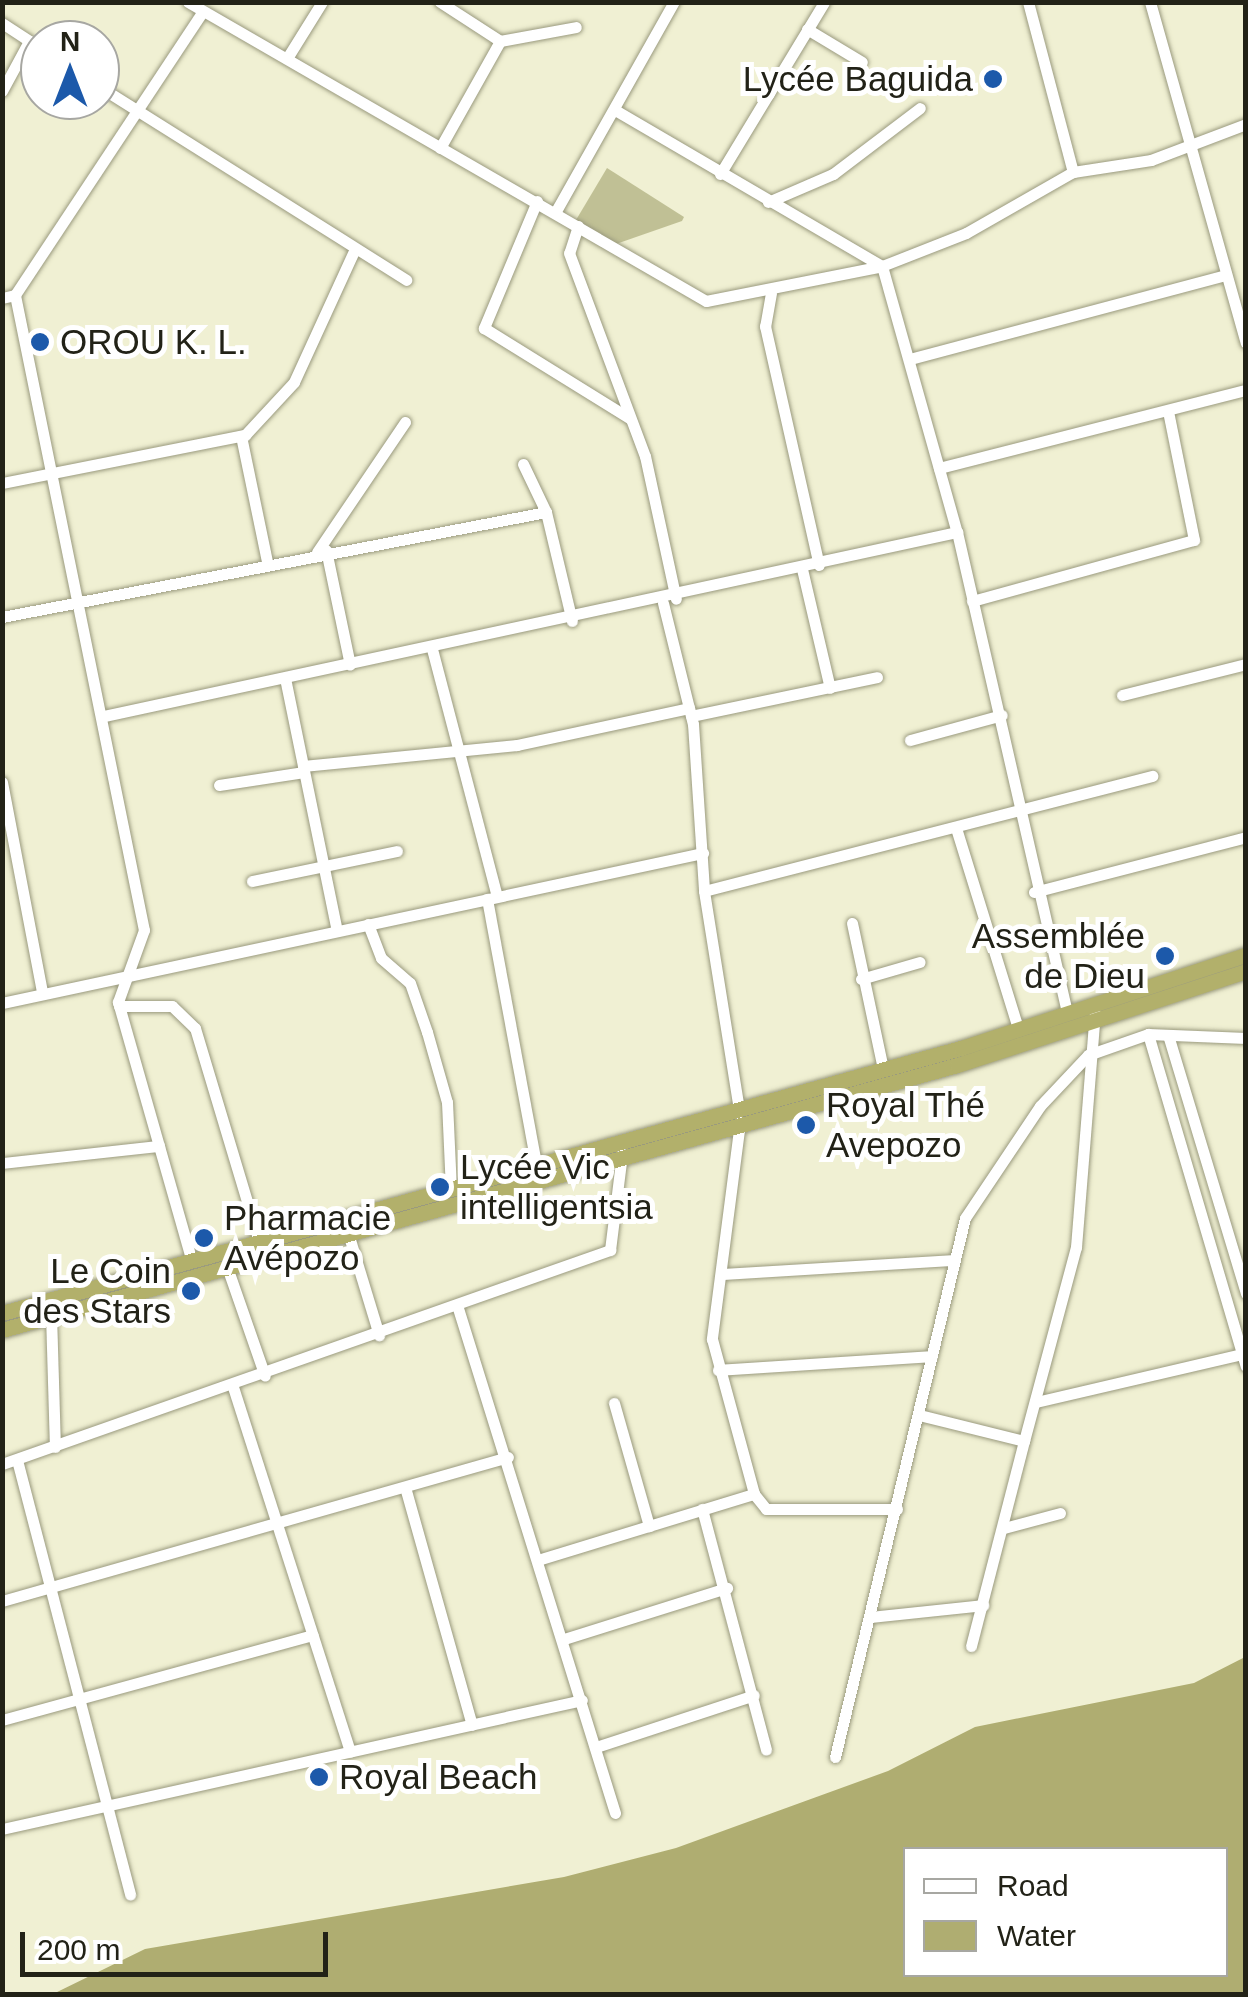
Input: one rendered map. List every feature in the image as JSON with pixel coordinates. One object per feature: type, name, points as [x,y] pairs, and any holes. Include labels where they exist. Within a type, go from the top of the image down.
[{"type":"highway","points":[[2,1330],[622,1154],[882,1064],[1018,1028],[1246,955]]},
{"type":"highway","points":[[2,1313],[536,1163],[1098,1020],[1246,971]]},
{"type":"street","points":[[188,2],[289,55],[440,148],[556,211],[690,296],[771,293],[882,266],[966,234],[1073,172],[1189,148],[1246,124]]},
{"type":"street","points":[[289,55],[322,2]]},
{"type":"street","points":[[440,2],[500,40],[576,27]]},
{"type":"street","points":[[556,211],[674,2]]},
{"type":"street","points":[[720,174],[824,2]]},
{"type":"street","points":[[1028,2],[1073,172]]},
{"type":"street","points":[[1150,2],[1246,342]]},
{"type":"street","points":[[192,1262],[119,1006],[123,976],[144,930],[56,473],[9,296],[202,12]]},
{"type":"street","points":[[808,29],[862,62]]},
{"type":"street","points":[[440,148],[500,40]]},
{"type":"street","points":[[2,91],[20,65]]},
{"type":"street","points":[[120,100],[353,253],[406,280]]},
{"type":"street","points":[[768,202],[833,174],[920,108]]},
{"type":"street","points":[[614,110],[882,266],[957,532],[1002,715],[1015,812],[1067,1011]]},
{"type":"street","points":[[537,201],[484,328],[628,418]]},
{"type":"street","points":[[578,226],[569,253],[628,418],[676,599]]},
{"type":"street","points":[[2,484],[241,436],[294,382],[353,253]]},
{"type":"street","points":[[910,359],[1226,275]]},
{"type":"street","points":[[771,293],[765,326],[819,565]]},
{"type":"street","points":[[939,468],[1246,390]]},
{"type":"street","points":[[972,601],[1194,540],[1168,411]]},
{"type":"street","points":[[350,665],[321,551],[405,422]]},
{"type":"street","points":[[241,436],[267,562]]},
{"type":"street","points":[[522,464],[546,512],[572,621]]},
{"type":"street","points":[[2,617],[321,551],[546,512]]},
{"type":"street","points":[[104,716],[676,599],[957,532]]},
{"type":"street","points":[[802,570],[830,688]]},
{"type":"street","points":[[662,602],[690,712],[704,891],[739,1112],[724,1274],[713,1324],[718,1370],[754,1494],[766,1509],[897,1509]]},
{"type":"street","points":[[432,648],[492,897],[536,1163]]},
{"type":"street","points":[[1122,694],[1246,664]]},
{"type":"street","points":[[220,785],[304,769],[459,751],[830,688],[876,676]]},
{"type":"street","points":[[285,678],[338,931]]},
{"type":"street","points":[[910,740],[1002,715]]},
{"type":"street","points":[[704,891],[1152,776]]},
{"type":"street","points":[[2,782],[42,992]]},
{"type":"street","points":[[956,828],[1018,1028]]},
{"type":"street","points":[[1034,892],[1246,837]]},
{"type":"street","points":[[252,880],[398,851]]},
{"type":"street","points":[[2,1002],[703,853]]},
{"type":"street","points":[[852,923],[882,1064]]},
{"type":"street","points":[[368,924],[381,958],[410,983],[427,1032],[448,1102],[451,1189]]},
{"type":"street","points":[[861,979],[920,962]]},
{"type":"street","points":[[972,1646],[1076,1247],[1088,1055],[1098,1020],[1093,1003]]},
{"type":"street","points":[[119,1006],[172,1006],[194,1028],[259,1242]]},
{"type":"street","points":[[1036,1402],[1244,1360],[1148,1034]]},
{"type":"street","points":[[835,1757],[966,1218],[1009,1150],[1088,1055],[1148,1034],[1246,1038]]},
{"type":"street","points":[[1168,1035],[1246,1292]]},
{"type":"street","points":[[2,1163],[159,1146]]},
{"type":"street","points":[[2,1464],[265,1376],[610,1250],[622,1154]]},
{"type":"street","points":[[348,1232],[379,1335]]},
{"type":"street","points":[[724,1274],[954,1260]]},
{"type":"street","points":[[228,1267],[265,1376]]},
{"type":"street","points":[[457,1305],[541,1559],[615,1813]]},
{"type":"street","points":[[51,1314],[56,1447]]},
{"type":"street","points":[[718,1370],[932,1356]]},
{"type":"street","points":[[233,1387],[350,1752]]},
{"type":"street","points":[[614,1403],[649,1526]]},
{"type":"street","points":[[919,1415],[1024,1441]]},
{"type":"street","points":[[2,1602],[508,1458]]},
{"type":"street","points":[[17,1460],[82,1697],[130,1895]]},
{"type":"street","points":[[404,1488],[472,1725]]},
{"type":"street","points":[[541,1559],[754,1494]]},
{"type":"street","points":[[702,1509],[727,1588],[766,1750]]},
{"type":"street","points":[[1004,1528],[1060,1514]]},
{"type":"street","points":[[564,1640],[727,1588]]},
{"type":"street","points":[[871,1617],[983,1605]]},
{"type":"street","points":[[2,1720],[313,1635]]},
{"type":"street","points":[[596,1746],[754,1695]]},
{"type":"street","points":[[2,1829],[582,1700]]},
{"type":"green space","points":[[607,168],[684,217],[682,221],[616,244],[576,220]]},
{"type":"water","points":[[1245,1657],[1245,1994],[53,1994],[145,1949],[564,1877],[676,1848],[888,1771],[975,1727],[1194,1683]]},
{"type":"place","name":"Lycée Baguida","points":[[993,79]]},
{"type":"place","name":"OROU K. L.","points":[[40,342]]},
{"type":"place","name":"Assemblée de Dieu","points":[[1165,956]]},
{"type":"place","name":"Royal Thé Avepozo","points":[[806,1125]]},
{"type":"place","name":"Lycée Vic intelligentsia","points":[[440,1187]]},
{"type":"place","name":"Pharmacie Avépozo","points":[[204,1238]]},
{"type":"place","name":"Le Coin des Stars","points":[[191,1291]]},
{"type":"place","name":"Royal Beach","points":[[319,1777]]}]
